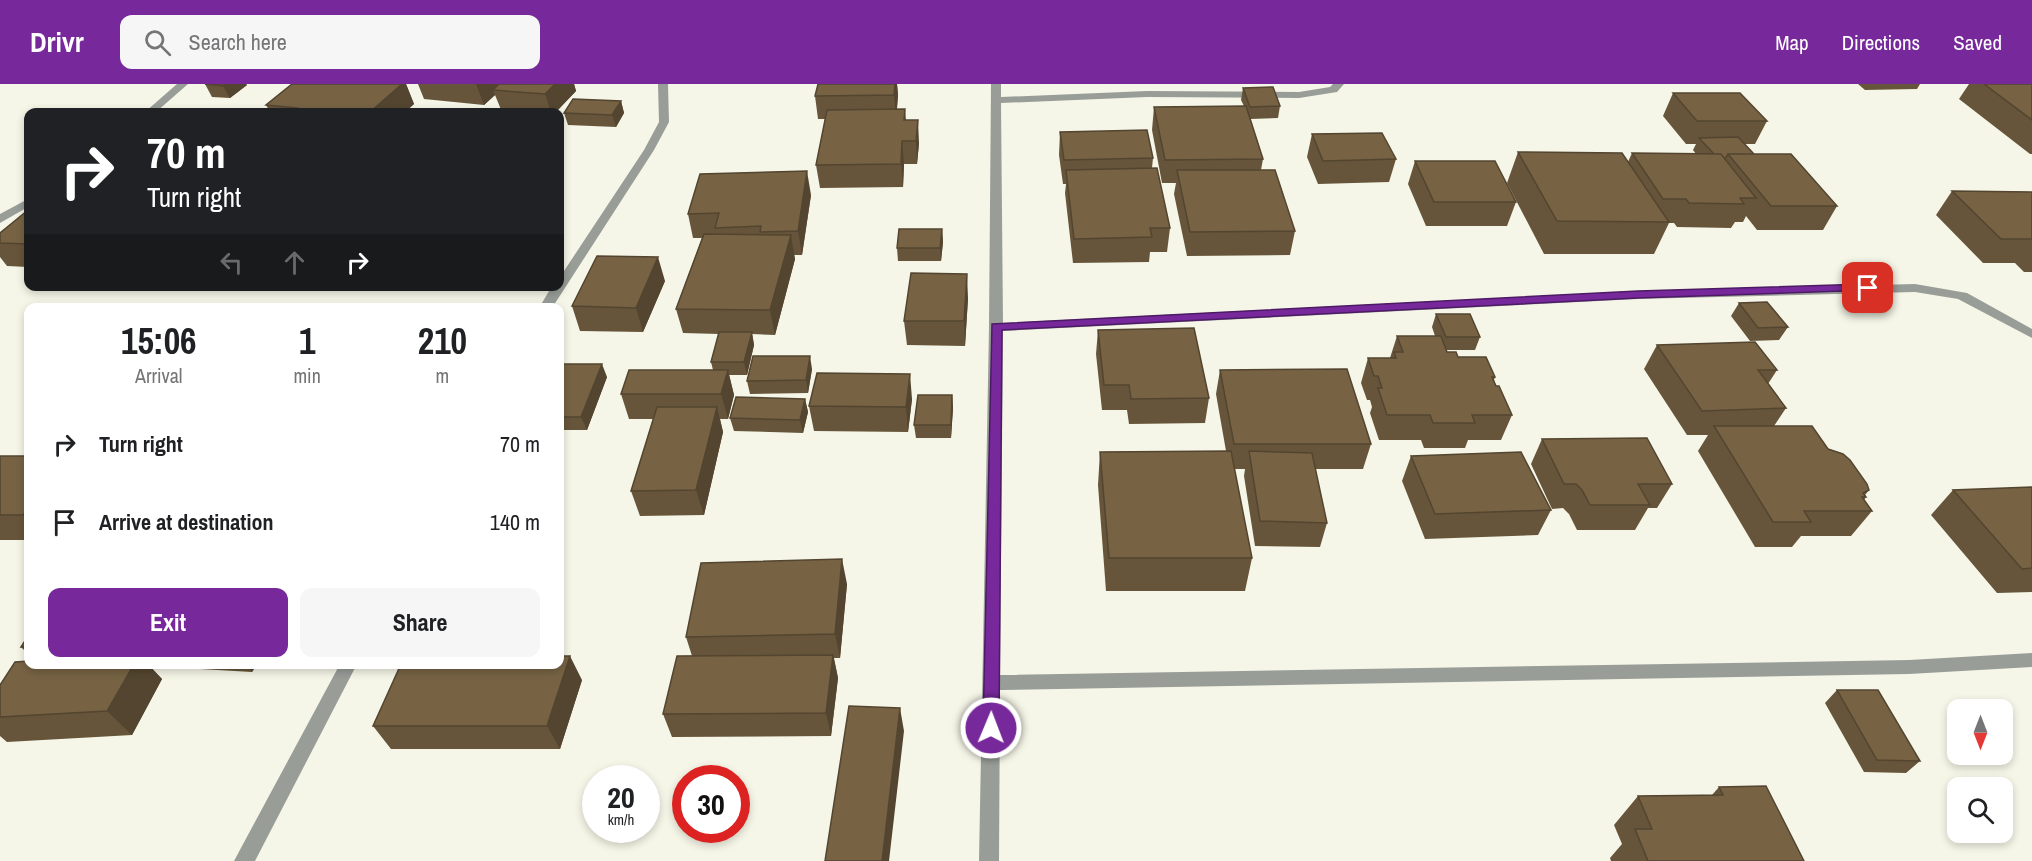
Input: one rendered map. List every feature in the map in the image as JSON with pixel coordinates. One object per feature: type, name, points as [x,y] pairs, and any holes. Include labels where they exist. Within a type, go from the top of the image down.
[{"type":"street","points":[[155,108],[183,84]]},
{"type":"street","points":[[564,278],[654,141],[664,122],[663,84]]},
{"type":"street","points":[[990,861],[996,327],[996,84]]},
{"type":"street","points":[[996,100],[1147,94],[1299,95],[1333,90],[1339,84]]},
{"type":"street","points":[[0,219],[24,204]]},
{"type":"street","points":[[996,327],[1626,295],[1915,288],[1962,296],[2024,327],[2032,334]]},
{"type":"street","points":[[992,683],[1897,668],[2032,660]]},
{"type":"street","points":[[244,861],[346,669]]},
{"type":"building","points":[[292,84],[402,84],[375,108],[297,108],[266,105]]},
{"type":"building","points":[[499,84],[555,84],[545,94],[493,90]]},
{"type":"building","points":[[818,84],[895,84],[894,95],[815,96]]},
{"type":"building","points":[[1984,84],[2032,84],[2032,120]]},
{"type":"building","points":[[1273,87],[1280,106],[1250,107],[1243,88]]},
{"type":"building","points":[[1673,93],[1740,93],[1767,121],[1697,121]]},
{"type":"building","points":[[573,99],[621,101],[612,115],[564,113]]},
{"type":"building","points":[[1246,106],[1263,159],[1165,160],[1154,107]]},
{"type":"building","points":[[905,109],[904,120],[918,120],[916,141],[902,141],[901,164],[816,165],[827,110]]},
{"type":"building","points":[[1147,130],[1153,158],[1064,160],[1060,132]]},
{"type":"building","points":[[1382,133],[1396,159],[1323,161],[1312,134]]},
{"type":"building","points":[[1738,137],[1754,154],[1728,154],[1725,159],[1721,154],[1714,154],[1699,138]]},
{"type":"building","points":[[1518,152],[1622,153],[1669,222],[1557,221]]},
{"type":"building","points":[[1632,153],[1721,154],[1756,198],[1740,198],[1744,204],[1689,203],[1686,199],[1663,199]]},
{"type":"building","points":[[1728,154],[1791,154],[1837,206],[1771,206]]},
{"type":"building","points":[[1415,161],[1495,161],[1516,202],[1434,202]]},
{"type":"building","points":[[1157,168],[1170,228],[1150,228],[1152,237],[1074,239],[1066,170]]},
{"type":"building","points":[[1177,170],[1275,170],[1295,231],[1190,232]]},
{"type":"building","points":[[807,171],[798,231],[760,232],[761,226],[715,228],[719,213],[688,214],[700,174]]},
{"type":"building","points":[[1952,191],[2032,192],[2032,239],[2001,239]]},
{"type":"building","points":[[24,213],[24,244],[0,243],[0,233]]},
{"type":"building","points":[[899,229],[942,229],[940,248],[897,248]]},
{"type":"building","points":[[704,234],[791,235],[770,310],[676,309]]},
{"type":"building","points":[[597,256],[658,257],[636,308],[572,306]]},
{"type":"building","points":[[911,273],[967,274],[964,321],[904,321]]},
{"type":"building","points":[[1767,302],[1788,327],[1758,328],[1739,303]]},
{"type":"building","points":[[1436,314],[1470,314],[1480,337],[1446,337]]},
{"type":"building","points":[[1194,328],[1209,398],[1131,399],[1129,385],[1104,385],[1098,330]]},
{"type":"building","points":[[719,332],[752,332],[744,362],[711,362]]},
{"type":"building","points":[[1397,336],[1441,336],[1447,352],[1456,352],[1458,357],[1486,357],[1495,377],[1492,377],[1496,386],[1499,386],[1512,415],[1472,415],[1475,423],[1433,423],[1430,415],[1387,415],[1378,388],[1382,388],[1378,376],[1374,376],[1368,358],[1396,358],[1394,352],[1403,352]]},
{"type":"building","points":[[1755,342],[1777,370],[1758,370],[1786,408],[1702,411],[1657,345]]},
{"type":"building","points":[[753,356],[810,356],[806,380],[747,381]]},
{"type":"building","points":[[564,364],[602,364],[581,417],[564,417]]},
{"type":"building","points":[[1347,369],[1371,444],[1234,444],[1220,370]]},
{"type":"building","points":[[629,370],[728,370],[721,394],[621,394]]},
{"type":"building","points":[[817,373],[910,374],[906,407],[809,406]]},
{"type":"building","points":[[918,395],[952,395],[951,425],[914,425]]},
{"type":"building","points":[[736,397],[805,399],[800,420],[730,418]]},
{"type":"building","points":[[657,407],[717,407],[696,490],[631,491]]},
{"type":"building","points":[[1714,426],[1812,426],[1828,449],[1843,454],[1850,460],[1867,484],[1869,490],[1863,493],[1866,497],[1862,497],[1872,511],[1804,511],[1811,522],[1773,522]]},
{"type":"building","points":[[1647,438],[1672,484],[1638,484],[1650,505],[1590,505],[1576,484],[1564,484],[1542,439]]},
{"type":"building","points":[[1231,451],[1252,558],[1109,558],[1100,452]]},
{"type":"building","points":[[1249,451],[1312,453],[1327,523],[1260,521]]},
{"type":"building","points":[[1521,452],[1551,510],[1435,514],[1411,456]]},
{"type":"building","points":[[0,456],[24,456],[24,514],[0,515]]},
{"type":"building","points":[[2032,487],[2032,568],[2022,569],[1953,490]]},
{"type":"building","points":[[842,559],[835,634],[686,637],[701,563]]},
{"type":"building","points":[[833,655],[826,713],[663,714],[677,656]]},
{"type":"building","points":[[564,656],[570,656],[547,726],[373,726],[399,669],[564,669]]},
{"type":"building","points":[[24,661],[24,669],[131,669],[107,711],[0,717],[0,685],[15,662]]},
{"type":"building","points":[[1837,690],[1878,690],[1920,761],[1877,760]]},
{"type":"building","points":[[849,706],[900,708],[882,861],[825,861]]},
{"type":"building","points":[[1766,786],[1804,861],[1648,861],[1635,829],[1652,829],[1638,796],[1723,795],[1719,787]]},
{"type":"route","points":[[991,728],[996,327],[1638,295],[1868,288]]}]
